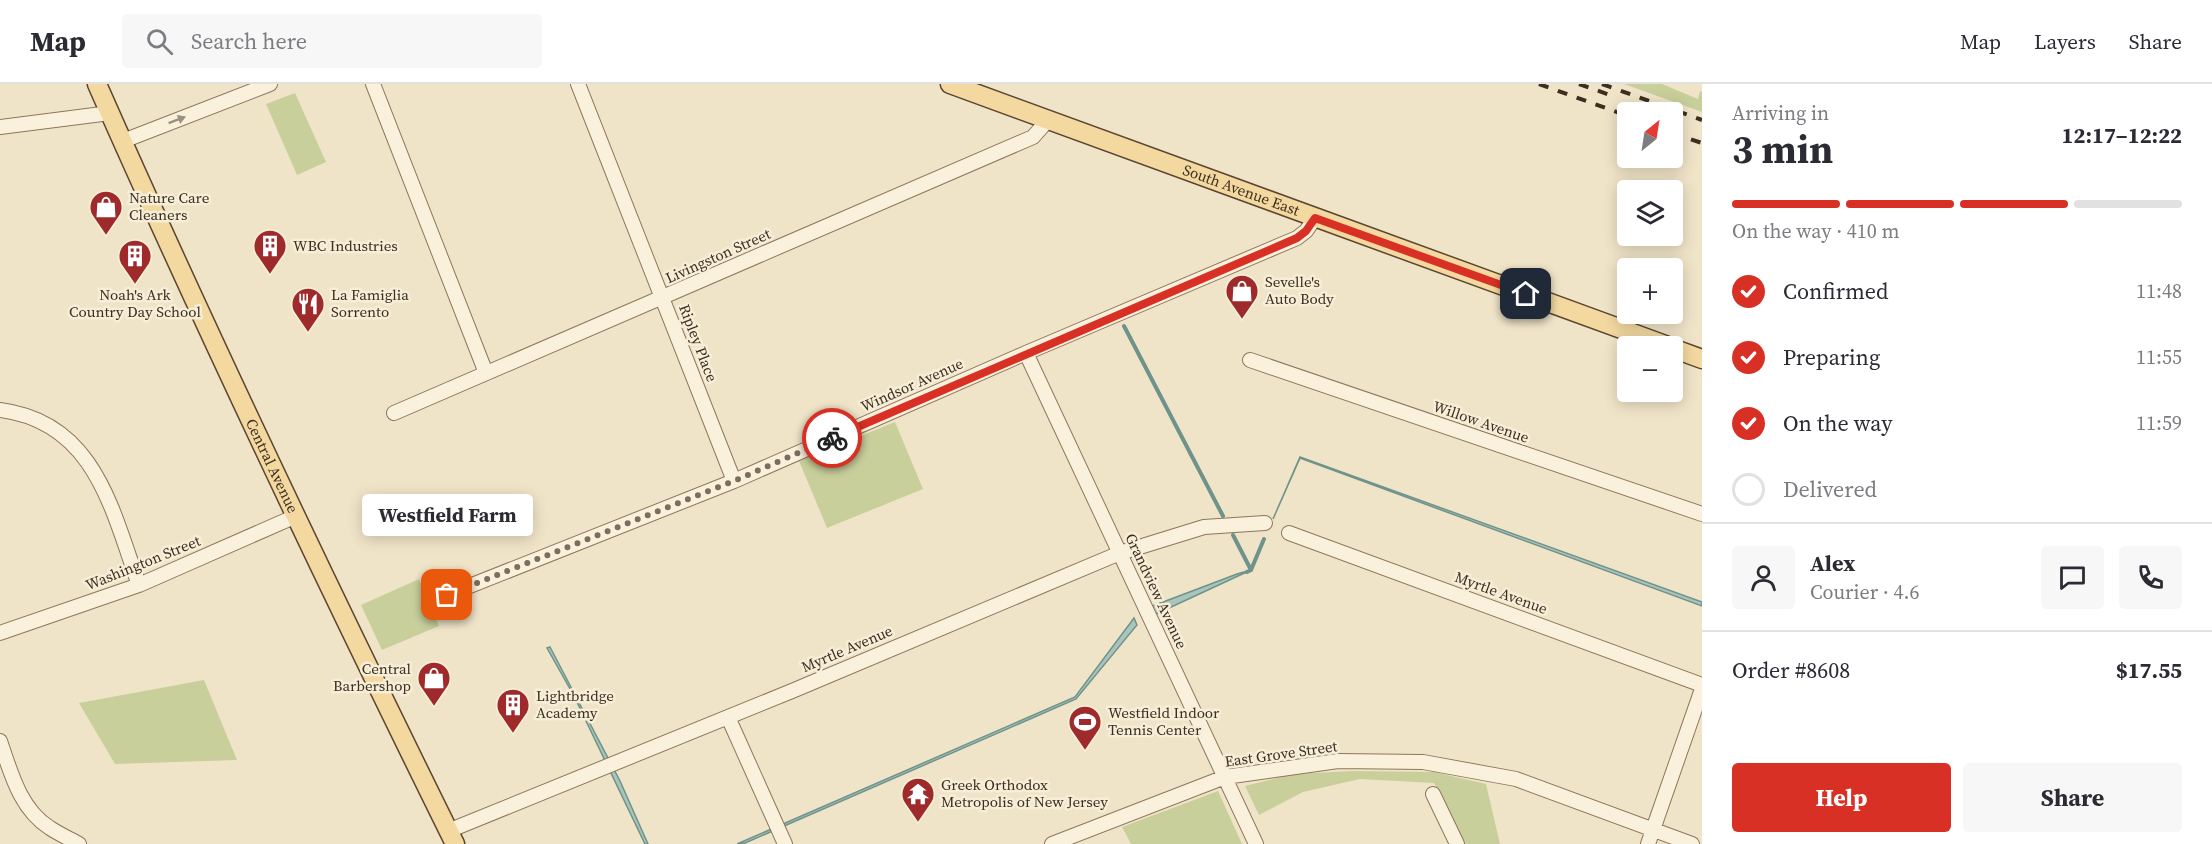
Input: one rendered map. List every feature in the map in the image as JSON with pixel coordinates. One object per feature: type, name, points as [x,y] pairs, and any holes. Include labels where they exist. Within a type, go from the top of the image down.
[{"type":"main road","name":"Central Avenue","points":[[97,84],[203,322],[355,641],[452,837]]},
{"type":"main road","name":"South Avenue East","points":[[950,84],[1640,336]]},
{"type":"main road","points":[[1683,352],[1702,359]]},
{"type":"street","points":[[123,141],[270,84]]},
{"type":"street","points":[[374,84],[486,373]]},
{"type":"street","name":"Ripley Place","points":[[578,84],[734,481]]},
{"type":"street","points":[[0,127],[110,113]]},
{"type":"street","name":"Livingston Street","points":[[394,413],[1033,137],[1048,120]]},
{"type":"street","name":"Windsor Avenue","points":[[447,595],[734,481],[1026,353],[1297,238],[1306,231],[1315,218]]},
{"type":"street","name":"Grandview Avenue","points":[[1026,353],[1256,844]]},
{"type":"street","name":"Willow Avenue","points":[[1250,360],[1702,514]]},
{"type":"street","points":[[0,410],[14,412],[44,424],[67,439],[88,461],[105,491],[139,585]]},
{"type":"street","name":"Washington Street","points":[[0,633],[139,585],[296,516]]},
{"type":"street","name":"Myrtle Avenue","points":[[452,837],[728,717],[1120,553],[1204,527],[1265,523]]},
{"type":"street","name":"Myrtle Avenue","points":[[1289,533],[1702,687]]},
{"type":"street","points":[[1648,844],[1702,687]]},
{"type":"street","points":[[728,717],[785,844]]},
{"type":"street","points":[[0,741],[14,782],[31,811],[49,827],[79,844]]},
{"type":"street","name":"East Grove Street","points":[[1052,844],[1225,777],[1338,761],[1423,762],[1516,779],[1692,844]]},
{"type":"street","points":[[1433,794],[1457,844]]},
{"type":"green space","points":[[1624,84],[1662,84],[1698,99],[1700,91],[1702,92],[1702,112],[1683,105],[1683,102],[1674,102]]},
{"type":"green space","points":[[295,93],[326,162],[297,175],[266,104]]},
{"type":"green space","points":[[895,422],[923,489],[827,528],[799,461]]},
{"type":"green space","points":[[419,579],[439,626],[382,650],[361,605]]},
{"type":"green space","points":[[204,680],[237,760],[115,764],[79,703]]},
{"type":"green space","points":[[1352,771],[1434,772],[1486,784],[1500,844],[1465,844],[1434,783],[1360,779],[1303,792],[1259,815],[1245,786],[1293,774]]},
{"type":"green space","points":[[1218,791],[1242,844],[1131,844],[1122,827]]},
{"type":"water","points":[[1300,457],[1702,602],[1702,606],[1300,458],[1273,519]]},
{"type":"water","points":[[1251,570],[1154,615],[1150,607],[1237,574]]},
{"type":"water","points":[[1134,618],[1137,625],[1076,699],[745,843],[737,844],[1075,697]]},
{"type":"water","points":[[550,647],[620,781],[648,844],[645,844],[574,696],[547,648]]},
{"type":"waterway","points":[[1124,326],[1223,516]]},
{"type":"waterway","points":[[1233,535],[1251,570]]},
{"type":"waterway","points":[[1247,572],[1251,570],[1264,539]]},
{"type":"railway","points":[[1539,84],[1617,112]]},
{"type":"railway","points":[[1579,84],[1610,95]]},
{"type":"railway","points":[[1602,84],[1702,120]]},
{"type":"railway","points":[[1683,137],[1702,143]]},
{"type":"way so far","points":[[447,595],[734,481],[832,438]]},
{"type":"place","name":"Nature Care Cleaners","points":[[106,236]]},
{"type":"place","name":"WBC Industries","points":[[270,275]]},
{"type":"place","name":"Noah's Ark Country Day School","points":[[135,285]]},
{"type":"place","name":"Sevelle's Auto Body","points":[[1242,320]]},
{"type":"place","name":"La Famiglia Sorrento","points":[[308,333]]},
{"type":"place","name":"Westfield Farm","points":[[447,595]]},
{"type":"place","name":"Central Barbershop","points":[[434,707]]},
{"type":"place","name":"Lightbridge Academy","points":[[513,734]]},
{"type":"place","name":"Westfield Indoor Tennis Center","points":[[1085,751]]},
{"type":"place","name":"Greek Orthodox Metropolis of New Jersey","points":[[918,823]]},
{"type":"route","points":[[832,438],[1297,238],[1306,231],[1315,218],[1526,294]]}]
